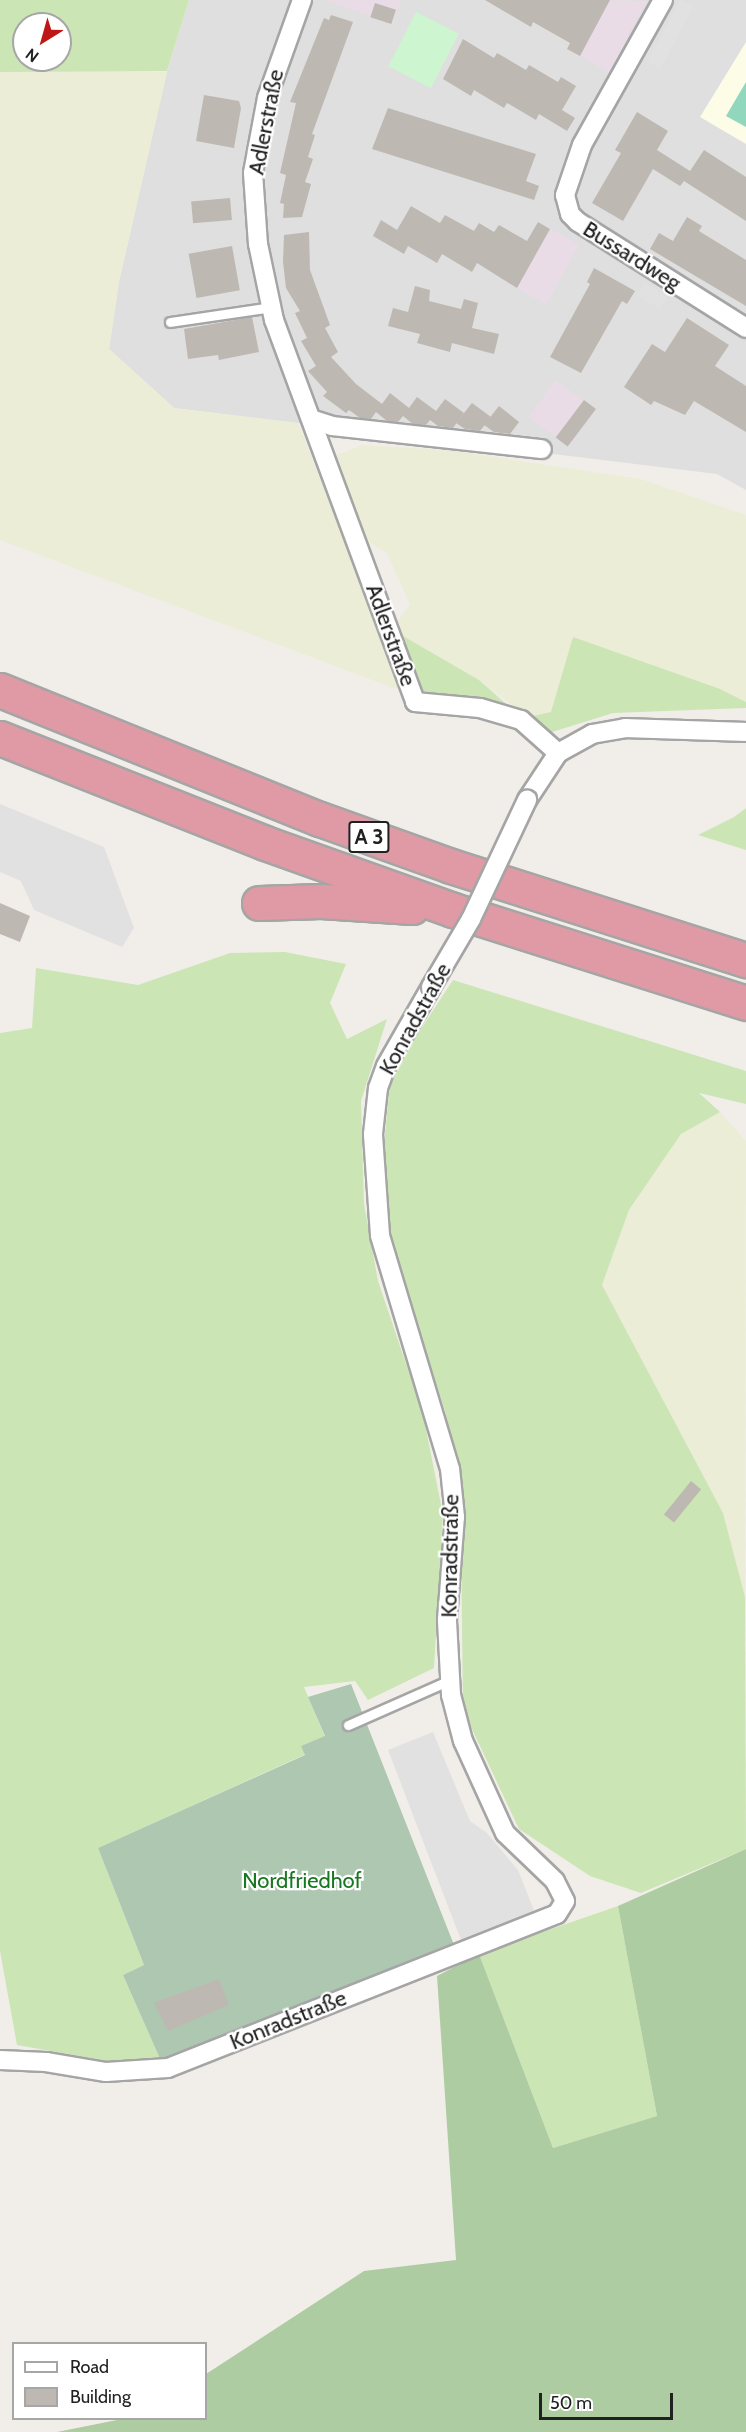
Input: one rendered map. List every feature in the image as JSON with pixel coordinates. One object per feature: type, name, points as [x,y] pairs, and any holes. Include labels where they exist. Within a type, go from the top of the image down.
[{"type":"highway","name":"A 3","points":[[0,690],[320,819],[451,866],[746,960]]},
{"type":"highway","name":"A 3","points":[[0,738],[265,843],[453,910],[746,1003]]},
{"type":"highway","points":[[259,903],[321,901],[453,910]]},
{"type":"street","name":"Adlerstraße","points":[[302,0],[267,98],[253,173],[258,243],[271,308],[314,420],[415,702],[480,708],[521,720],[558,753]]},
{"type":"street","name":"Bussardweg","points":[[663,0],[582,146],[565,195],[570,213],[586,227],[746,328]]},
{"type":"street","points":[[314,420],[332,426],[542,449]]},
{"type":"street","name":"Konradstraße","points":[[0,2060],[46,2062],[106,2072],[168,2068],[557,1914],[565,1900],[555,1881],[505,1833],[464,1741],[450,1680],[447,1620],[455,1517],[450,1469],[380,1235],[373,1134],[378,1088],[386,1066],[471,919],[527,800],[558,753],[592,734],[625,728],[746,732]]},
{"type":"lane","points":[[170,322],[271,308]]},
{"type":"lane","points":[[348,1725],[450,1680]]},
{"type":"shaded area","points":[[189,0],[746,0],[746,490],[717,474],[174,408],[109,349],[119,282],[167,72]]},
{"type":"shaded area","points":[[326,0],[401,0],[392,24]]},
{"type":"shaded area","points":[[593,0],[647,1],[609,72],[567,49]]},
{"type":"shaded area","points":[[680,0],[693,7],[660,69],[647,62]]},
{"type":"shaded area","points":[[746,42],[746,144],[700,117]]},
{"type":"shaded area","points":[[0,72],[167,72],[119,282],[109,349],[174,408],[298,423],[399,679],[396,689],[0,540]]},
{"type":"shaded area","points":[[538,222],[579,245],[546,304],[505,281]]},
{"type":"shaded area","points":[[644,283],[667,297],[660,309],[637,295]]},
{"type":"shaded area","points":[[555,380],[596,409],[570,446],[529,418]]},
{"type":"shaded area","points":[[362,445],[446,450],[641,479],[746,515],[746,702],[720,689],[529,717],[479,680],[403,636],[398,620],[410,605],[387,553],[369,542],[336,466],[337,455]]},
{"type":"shaded area","points":[[0,804],[104,847],[134,928],[122,947],[34,910],[21,881],[0,872]]},
{"type":"shaded area","points":[[720,1112],[746,1141],[745,1597],[723,1513],[602,1285],[629,1211],[681,1134]]},
{"type":"shaded area","points":[[433,1732],[470,1821],[487,1833],[518,1870],[535,1913],[461,1940],[388,1750]]},
{"type":"green space","points":[[0,0],[189,0],[167,71],[72,72],[72,12],[12,12],[12,72],[0,72]]},
{"type":"green space","points":[[416,12],[459,34],[431,88],[388,66]]},
{"type":"green space","points":[[746,82],[746,127],[726,116]]},
{"type":"green space","points":[[403,636],[479,680],[511,708],[421,691]]},
{"type":"green space","points":[[573,637],[720,689],[746,702],[746,708],[613,713],[549,733],[529,717],[551,712]]},
{"type":"green space","points":[[746,808],[746,850],[698,835],[734,817]]},
{"type":"green space","points":[[285,952],[346,964],[330,1003],[347,1039],[387,1019],[361,1101],[364,1204],[378,1281],[423,1414],[443,1515],[434,1668],[368,1700],[355,1681],[304,1687],[325,1737],[301,1746],[306,1754],[98,1848],[144,1965],[123,1975],[161,2061],[134,2066],[17,2045],[0,1951],[0,1033],[32,1028],[36,968],[138,985],[230,953]]},
{"type":"green space","points":[[453,980],[746,1071],[746,1104],[699,1093],[720,1112],[681,1134],[629,1210],[602,1285],[723,1513],[745,1597],[746,1849],[641,1893],[590,1876],[519,1829],[463,1710],[461,1539],[466,1511],[445,1411],[388,1234],[384,1145],[389,1092],[396,1067]]},
{"type":"green space","name":"Nordfriedhof","points":[[351,1684],[454,1945],[161,2061],[123,1975],[144,1965],[98,1848],[305,1755],[301,1746],[325,1736],[308,1697]]},
{"type":"green space","points":[[746,1849],[746,2432],[57,2432],[117,2420],[207,2420],[207,2373],[364,2271],[456,2260],[437,1976],[479,1954],[553,2148],[657,2116],[618,1906]]},
{"type":"green space","points":[[618,1906],[657,2116],[553,2148],[479,1954]]},
{"type":"building","points":[[485,0],[610,0],[580,56],[567,49],[570,43],[533,22],[531,27]]},
{"type":"building","points":[[375,3],[396,10],[391,24],[370,17]]},
{"type":"building","points":[[331,15],[353,22],[312,134],[315,135],[308,157],[313,159],[305,182],[311,184],[302,217],[283,218],[284,204],[280,203],[286,175],[280,173],[296,103],[290,102],[324,18],[329,20]]},
{"type":"building","points":[[463,39],[494,58],[497,53],[526,70],[529,65],[558,82],[561,77],[576,86],[562,110],[575,118],[567,131],[539,114],[536,120],[507,103],[504,108],[474,90],[471,96],[443,79]]},
{"type":"building","points":[[204,95],[239,101],[241,108],[234,148],[196,141]]},
{"type":"building","points":[[388,108],[536,154],[526,181],[539,186],[534,200],[372,149]]},
{"type":"building","points":[[637,112],[668,131],[657,150],[690,171],[704,150],[746,177],[746,221],[684,181],[680,186],[653,169],[623,221],[592,203],[621,153],[615,150]]},
{"type":"building","points":[[230,198],[232,220],[193,223],[191,201]]},
{"type":"building","points":[[411,206],[440,223],[445,215],[474,231],[479,223],[494,232],[499,225],[527,241],[538,222],[550,229],[517,288],[477,263],[472,272],[442,254],[437,263],[408,246],[404,254],[373,236],[381,220],[397,230]]},
{"type":"building","points":[[687,217],[702,226],[699,231],[746,260],[746,306],[650,249],[659,233],[673,241]]},
{"type":"building","points":[[309,232],[310,270],[330,325],[325,328],[338,352],[331,357],[356,384],[382,404],[390,393],[409,408],[417,397],[436,411],[445,399],[464,413],[453,428],[438,426],[430,420],[426,425],[413,424],[403,416],[398,422],[387,421],[376,412],[371,419],[360,418],[349,410],[346,413],[323,396],[327,392],[308,371],[316,366],[301,341],[307,338],[295,313],[300,311],[286,288],[283,262],[284,235]]},
{"type":"building","points":[[232,246],[240,290],[196,298],[189,254]]},
{"type":"building","points":[[594,268],[635,291],[627,304],[622,301],[581,373],[550,357],[590,284],[587,282]]},
{"type":"building","points":[[415,286],[430,290],[429,301],[461,309],[464,299],[478,303],[472,328],[499,334],[494,354],[452,343],[450,352],[417,343],[420,334],[388,326],[393,308],[408,312]]},
{"type":"building","points":[[252,317],[259,352],[219,360],[218,355],[188,359],[184,329]]},
{"type":"building","points":[[687,318],[729,345],[715,366],[746,386],[746,432],[694,401],[685,415],[654,401],[651,405],[624,387],[652,344],[665,352]]},
{"type":"building","points":[[584,400],[596,409],[568,447],[556,438]]},
{"type":"building","points":[[472,403],[491,417],[480,431],[465,429],[456,423]]},
{"type":"building","points":[[499,406],[519,422],[510,434],[494,432],[484,425]]},
{"type":"building","points":[[0,903],[30,916],[20,942],[0,934]]},
{"type":"building","points":[[691,1481],[701,1489],[674,1523],[664,1514]]},
{"type":"building","points":[[219,1979],[229,2005],[168,2031],[154,2003]]}]
